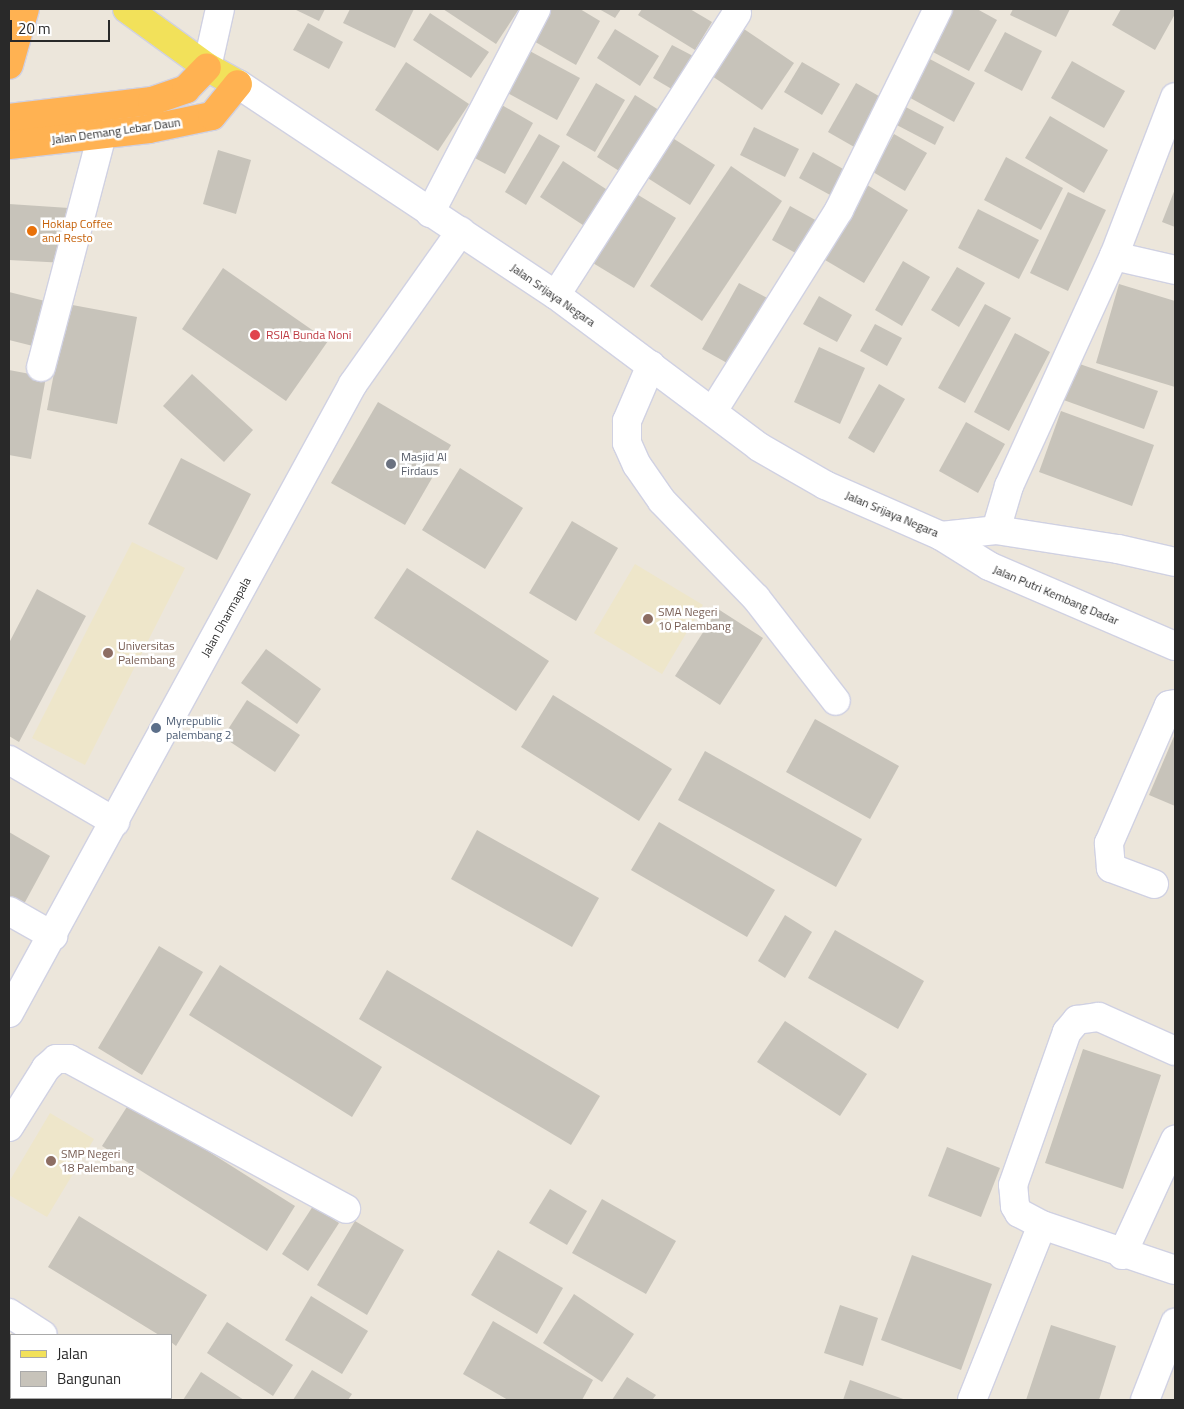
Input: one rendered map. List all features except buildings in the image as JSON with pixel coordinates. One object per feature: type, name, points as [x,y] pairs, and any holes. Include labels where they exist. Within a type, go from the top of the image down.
[{"type":"highway","points":[[9,65],[25,9]]},
{"type":"highway","name":"Jalan Demang Lebar Daun","points":[[9,118],[152,101],[186,89],[207,67]]},
{"type":"highway","name":"Jalan Demang Lebar Daun","points":[[9,145],[102,134],[212,116],[238,84]]},
{"type":"main road","name":"Jalan Srijaya Negara","points":[[127,9],[207,67],[238,84]]},
{"type":"street","points":[[207,67],[220,9]]},
{"type":"street","points":[[430,213],[536,9]]},
{"type":"street","points":[[713,411],[839,210],[938,9]]},
{"type":"street","points":[[556,295],[737,13]]},
{"type":"street","name":"Jalan Srijaya Negara","points":[[238,84],[556,295],[760,447],[825,485],[941,536],[996,530],[1118,549],[1175,562]]},
{"type":"street","points":[[996,530],[1009,486],[1114,256],[1175,97]]},
{"type":"street","points":[[41,367],[102,134]]},
{"type":"street","name":"Jalan Dharmapala","points":[[9,1013],[53,936],[353,384],[461,231]]},
{"type":"street","points":[[1114,256],[1175,270]]},
{"type":"street","points":[[651,365],[627,421],[627,443],[637,464],[662,501],[756,598],[836,701]]},
{"type":"street","name":"Jalan Putri Kembang Dadar","points":[[941,536],[989,566],[1175,646]]},
{"type":"street","points":[[1154,884],[1111,868],[1109,843],[1169,705],[1175,704]]},
{"type":"street","points":[[9,760],[115,822]]},
{"type":"street","points":[[9,911],[53,936]]},
{"type":"street","points":[[1175,1051],[1099,1017],[1077,1020],[1067,1032],[1014,1185],[1015,1206],[1019,1213],[1042,1225],[1122,1255],[1175,1270]]},
{"type":"street","points":[[9,1127],[46,1068],[56,1059],[69,1059],[346,1209]]},
{"type":"street","points":[[1122,1255],[1175,1140]]},
{"type":"street","points":[[972,1400],[1042,1225]]},
{"type":"street","points":[[9,1313],[38,1334]]},
{"type":"street","points":[[1145,1400],[1175,1323]]},
{"type":"shaded area","name":"Universitas Palembang","points":[[132,542],[185,568],[85,765],[32,738]]},
{"type":"shaded area","name":"SMA Negeri 10 Palembang","points":[[635,564],[703,605],[662,674],[594,633]]},
{"type":"shaded area","name":"SMP Negeri 18 Palembang","points":[[50,1113],[94,1139],[47,1217],[9,1195],[9,1182]]},
{"type":"place","name":"Hoklap Coffee and Resto","points":[[32,231]]},
{"type":"place","name":"RSIA Bunda Noni","points":[[255,335]]},
{"type":"place","name":"Masjid Al Firdaus","points":[[391,464]]},
{"type":"place","name":"SMA Negeri 10 Palembang","points":[[648,619]]},
{"type":"place","name":"Universitas Palembang","points":[[108,653]]},
{"type":"place","name":"Myrepublic palembang 2","points":[[156,728]]},
{"type":"place","name":"SMP Negeri 18 Palembang","points":[[51,1161]]}]
